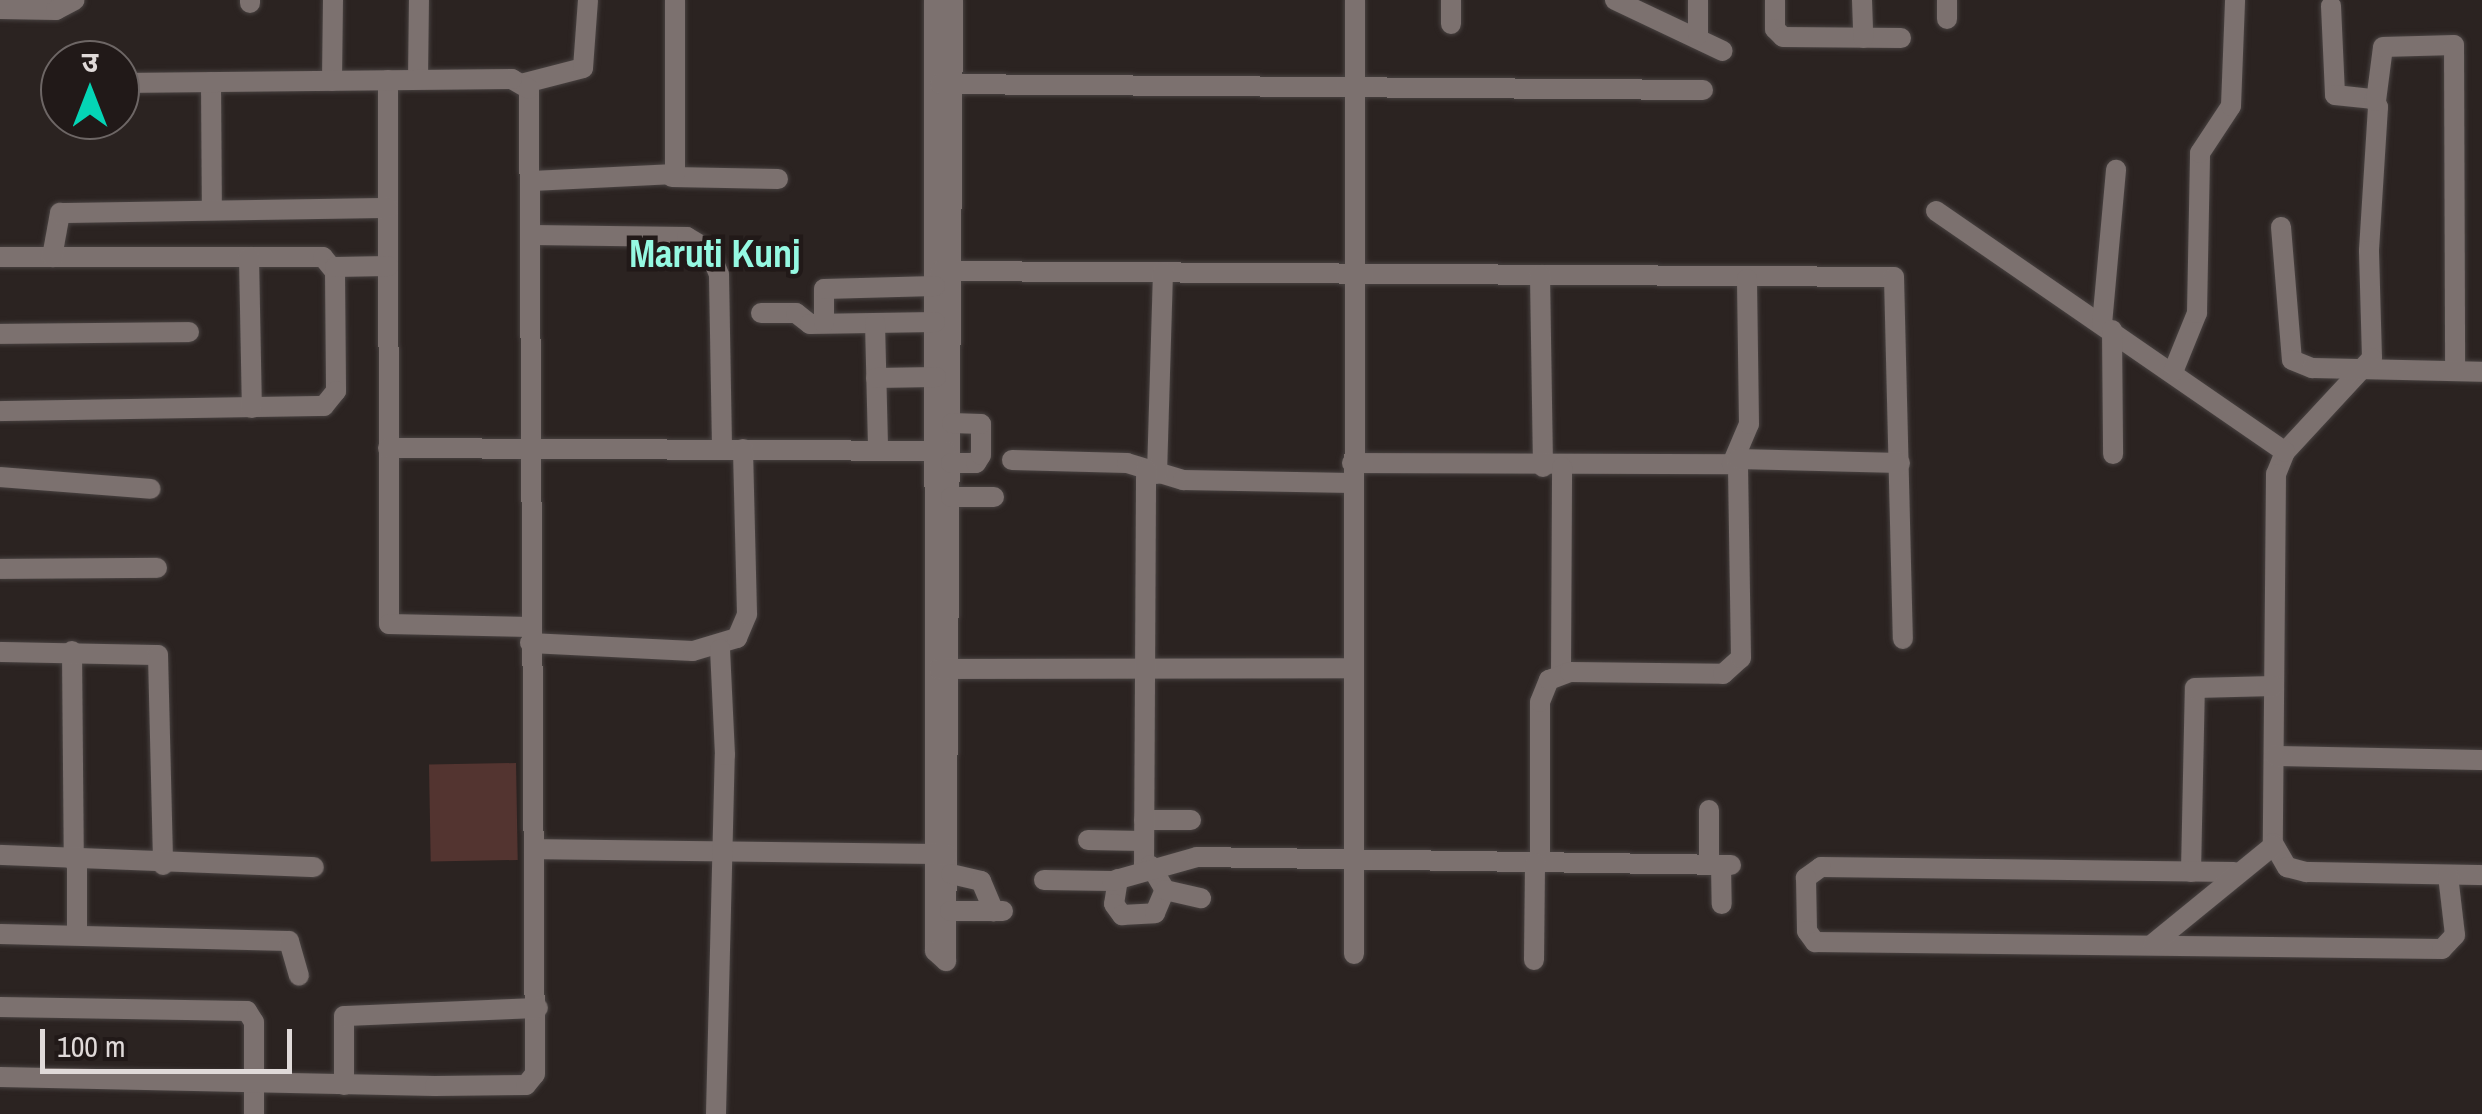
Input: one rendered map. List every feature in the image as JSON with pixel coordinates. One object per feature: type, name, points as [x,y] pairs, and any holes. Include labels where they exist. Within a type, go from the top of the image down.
[{"type":"street","points":[[0,9],[56,10],[74,0]]},
{"type":"street","points":[[332,80],[333,0]]},
{"type":"street","points":[[418,80],[419,0]]},
{"type":"street","points":[[140,84],[332,80],[525,83],[583,68],[588,0]]},
{"type":"street","points":[[672,177],[675,0]]},
{"type":"street","points":[[934,0],[943,85]]},
{"type":"street","points":[[946,861],[938,960],[949,957],[950,910],[943,669],[946,455],[952,422],[941,276],[943,85],[953,0]]},
{"type":"street","points":[[1354,954],[1352,473],[1356,0]]},
{"type":"street","points":[[1451,0],[1451,24]]},
{"type":"street","points":[[1616,0],[1698,35],[1723,51]]},
{"type":"street","points":[[1698,0],[1698,35]]},
{"type":"street","points":[[1775,0],[1775,29],[1783,36],[1901,38]]},
{"type":"street","points":[[1862,0],[1862,38]]},
{"type":"street","points":[[2172,372],[2197,313],[2200,152],[2231,106],[2235,0]]},
{"type":"street","points":[[2331,6],[2335,95],[2376,101]]},
{"type":"street","points":[[2454,371],[2454,45],[2387,44],[2376,101],[2369,370],[2285,452],[2273,511],[2274,846],[2294,870],[2482,875]]},
{"type":"street","points":[[388,80],[390,627],[720,649],[737,638],[747,614],[719,275],[709,250],[688,236],[532,235]]},
{"type":"street","points":[[211,82],[212,210]]},
{"type":"street","points":[[0,1077],[344,1085],[529,1084],[538,1008],[530,635],[532,181],[525,83]]},
{"type":"street","points":[[943,85],[1355,92],[1703,90]]},
{"type":"street","points":[[2113,454],[2107,327],[2116,170]]},
{"type":"street","points":[[532,181],[672,177],[778,180]]},
{"type":"street","points":[[52,257],[60,213],[388,208]]},
{"type":"street","points":[[1936,211],[2285,452]]},
{"type":"street","points":[[2281,227],[2287,352],[2300,366],[2482,372]]},
{"type":"street","points":[[0,257],[324,257],[334,267],[334,401],[252,408],[0,411]]},
{"type":"street","points":[[249,257],[252,408]]},
{"type":"street","points":[[334,267],[388,266]]},
{"type":"street","points":[[1164,272],[1143,669],[1144,830],[1147,866],[1166,890],[1201,898]]},
{"type":"street","points":[[824,324],[824,289],[941,276],[1164,272],[1897,280],[1903,639]]},
{"type":"street","points":[[1534,960],[1541,694],[1561,673],[1540,275]]},
{"type":"street","points":[[941,276],[935,322],[936,377],[951,496],[943,669]]},
{"type":"street","points":[[1561,673],[1714,674],[1736,667],[1742,645],[1738,459],[1751,399],[1747,279]]},
{"type":"street","points":[[760,313],[824,324],[935,322]]},
{"type":"street","points":[[875,323],[878,450]]},
{"type":"street","points":[[0,334],[188,332]]},
{"type":"street","points":[[876,378],[936,377]]},
{"type":"street","points":[[388,448],[878,450],[979,461],[979,423],[952,422]]},
{"type":"street","points":[[1012,460],[1152,472],[1352,473],[1724,466],[1738,459],[1900,463]]},
{"type":"street","points":[[0,477],[151,489]]},
{"type":"street","points":[[951,496],[994,496]]},
{"type":"street","points":[[0,569],[157,568]]},
{"type":"street","points":[[716,1114],[723,853],[720,649]]},
{"type":"street","points":[[0,652],[147,650],[160,660],[162,865]]},
{"type":"street","points":[[72,652],[77,935]]},
{"type":"street","points":[[943,669],[1352,668]]},
{"type":"street","points":[[2192,872],[2195,688],[2274,686]]},
{"type":"street","points":[[2275,756],[2482,760]]},
{"type":"street","points":[[1709,810],[1720,865],[1722,904]]},
{"type":"street","points":[[1088,840],[1190,820]]},
{"type":"street","points":[[2154,943],[2234,872],[2274,846]]},
{"type":"street","points":[[534,849],[946,861],[986,885],[1001,910],[950,910]]},
{"type":"street","points":[[0,855],[162,865],[314,867]]},
{"type":"street","points":[[1044,880],[1118,880],[1147,866],[1197,857],[1720,865]]},
{"type":"street","points":[[2234,872],[1821,867],[1806,878],[1806,931],[1815,942],[2448,949],[2455,935],[2448,875]]},
{"type":"street","points":[[1118,880],[1114,904],[1131,918],[1160,910],[1166,890]]},
{"type":"street","points":[[0,934],[290,942],[299,976]]},
{"type":"street","points":[[0,1007],[246,1011],[254,1022],[254,1114]]},
{"type":"street","points":[[344,1085],[344,1016],[538,1008]]},
{"type":"shaded area","points":[[516,763],[518,860],[431,862],[429,765]]},
{"type":"district","name":"Maruti Kunj","points":[[715,254]]}]
